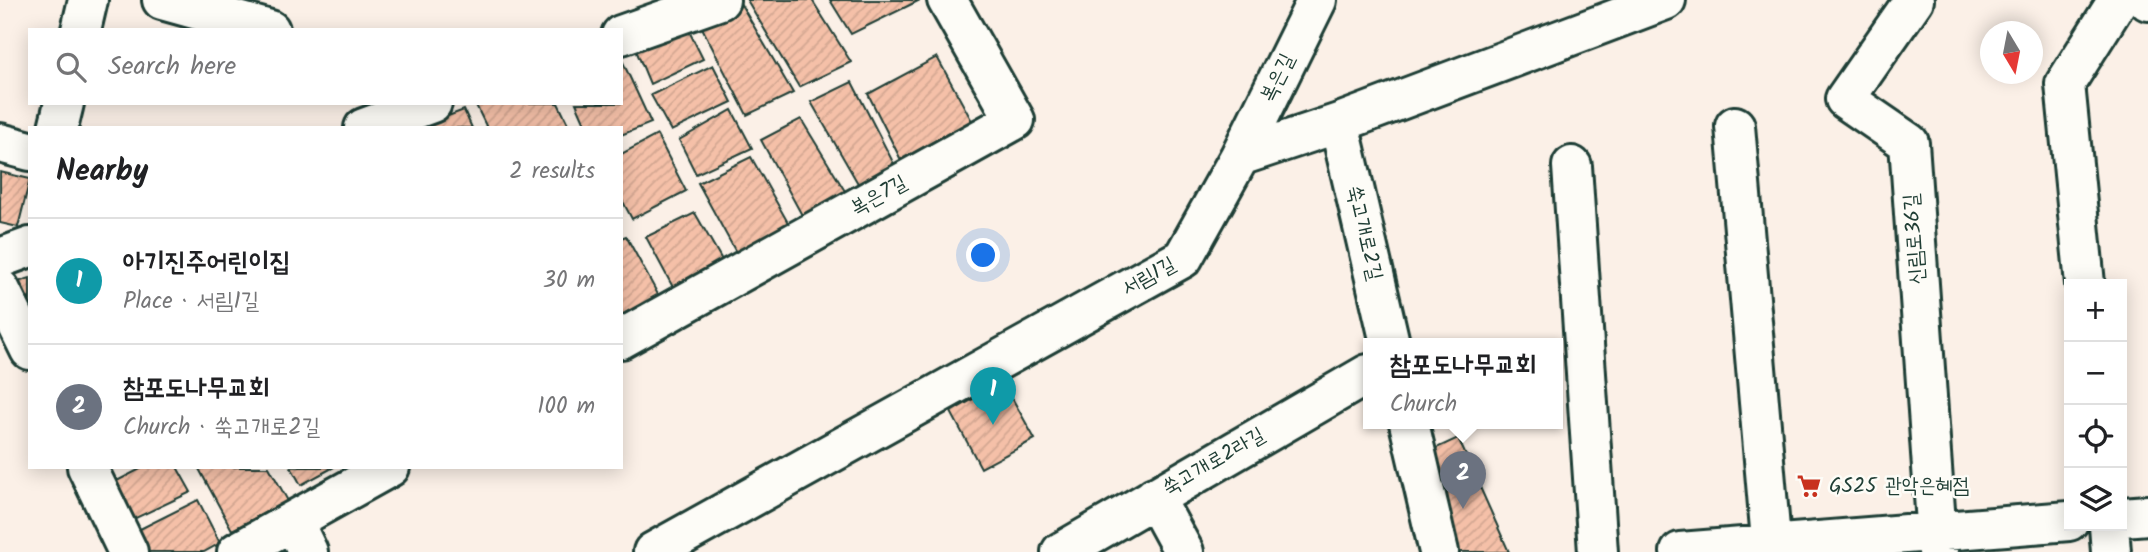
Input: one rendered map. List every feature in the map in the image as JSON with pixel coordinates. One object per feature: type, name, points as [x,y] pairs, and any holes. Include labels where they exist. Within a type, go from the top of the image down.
[{"type":"street","points":[[81,28],[88,0]]},
{"type":"street","points":[[162,0],[263,28]]},
{"type":"street","points":[[626,23],[720,0]]},
{"type":"street","name":"복은7길","points":[[623,338],[1016,120],[947,0]]},
{"type":"street","name":"복은길","points":[[1240,156],[1317,0]]},
{"type":"street","points":[[1240,156],[1339,123],[1623,9],[1666,0]]},
{"type":"street","name":"신림로36길","points":[[1914,0],[1845,99],[1909,143],[1937,542]]},
{"type":"street","points":[[2084,279],[2065,84],[2118,0]]},
{"type":"street","points":[[58,126],[64,105]]},
{"type":"street","points":[[369,126],[426,105]]},
{"type":"street","name":"쑥고개로2길","points":[[1339,123],[1389,338]]},
{"type":"street","points":[[1735,126],[1772,549]]},
{"type":"street","points":[[0,143],[28,150]]},
{"type":"street","name":"서림1길","points":[[653,552],[1183,258],[1240,156]]},
{"type":"street","points":[[1572,166],[1598,552]]},
{"type":"street","points":[[0,258],[28,248]]},
{"type":"street","points":[[0,289],[28,346]]},
{"type":"street","name":"쑥고개로2라길","points":[[1060,552],[1363,377]]},
{"type":"street","points":[[1410,429],[1439,552]]},
{"type":"street","points":[[88,469],[128,552]]},
{"type":"street","points":[[237,552],[301,536],[387,469]]},
{"type":"street","points":[[1154,497],[1184,552]]},
{"type":"street","points":[[2127,517],[2148,515]]},
{"type":"street","points":[[1680,552],[1937,542],[2064,522]]},
{"type":"street","points":[[2109,531],[2111,552]]},
{"type":"building","points":[[747,0],[812,0],[851,62],[799,87]]},
{"type":"building","points":[[830,0],[920,0],[851,34]]},
{"type":"building","points":[[739,1],[793,93],[747,115],[697,18]]},
{"type":"building","points":[[684,21],[703,59],[650,84],[633,43]]},
{"type":"building","points":[[937,57],[972,121],[901,160],[868,94]]},
{"type":"building","points":[[623,62],[651,123],[623,134],[623,126],[586,126],[577,105],[623,105]]},
{"type":"building","points":[[713,65],[732,102],[671,131],[651,95]]},
{"type":"building","points":[[852,82],[896,168],[860,187],[811,102]]},
{"type":"building","points":[[476,105],[559,105],[569,126],[486,126]]},
{"type":"building","points":[[464,110],[471,126],[421,126]]},
{"type":"building","points":[[732,110],[752,148],[696,174],[679,140]]},
{"type":"building","points":[[801,119],[848,196],[804,219],[761,140]]},
{"type":"building","points":[[657,135],[686,191],[632,219],[623,202],[623,153]]},
{"type":"building","points":[[751,157],[791,228],[738,256],[698,183]]},
{"type":"building","points":[[0,172],[28,179],[18,227],[0,223]]},
{"type":"building","points":[[695,213],[726,267],[676,293],[646,237]]},
{"type":"building","points":[[626,236],[661,300],[623,320],[623,237]]},
{"type":"building","points":[[28,279],[28,326],[8,285]]},
{"type":"building","points":[[1003,382],[1035,439],[981,468],[951,412]]},
{"type":"building","points":[[1458,438],[1509,552],[1446,552],[1430,451]]},
{"type":"building","points":[[140,469],[178,469],[191,492],[123,524],[105,487]]},
{"type":"building","points":[[199,469],[270,469],[288,501],[232,530]]},
{"type":"building","points":[[292,469],[330,469],[301,485]]},
{"type":"building","points":[[198,500],[220,543],[204,552],[139,552],[130,534]]},
{"type":"place","name":"아기진주어린이집","points":[[993,425]]},
{"type":"place","name":"GS25 관악은혜점","points":[[1809,486]]},
{"type":"place","name":"참포도나무교회","points":[[1463,509]]}]
